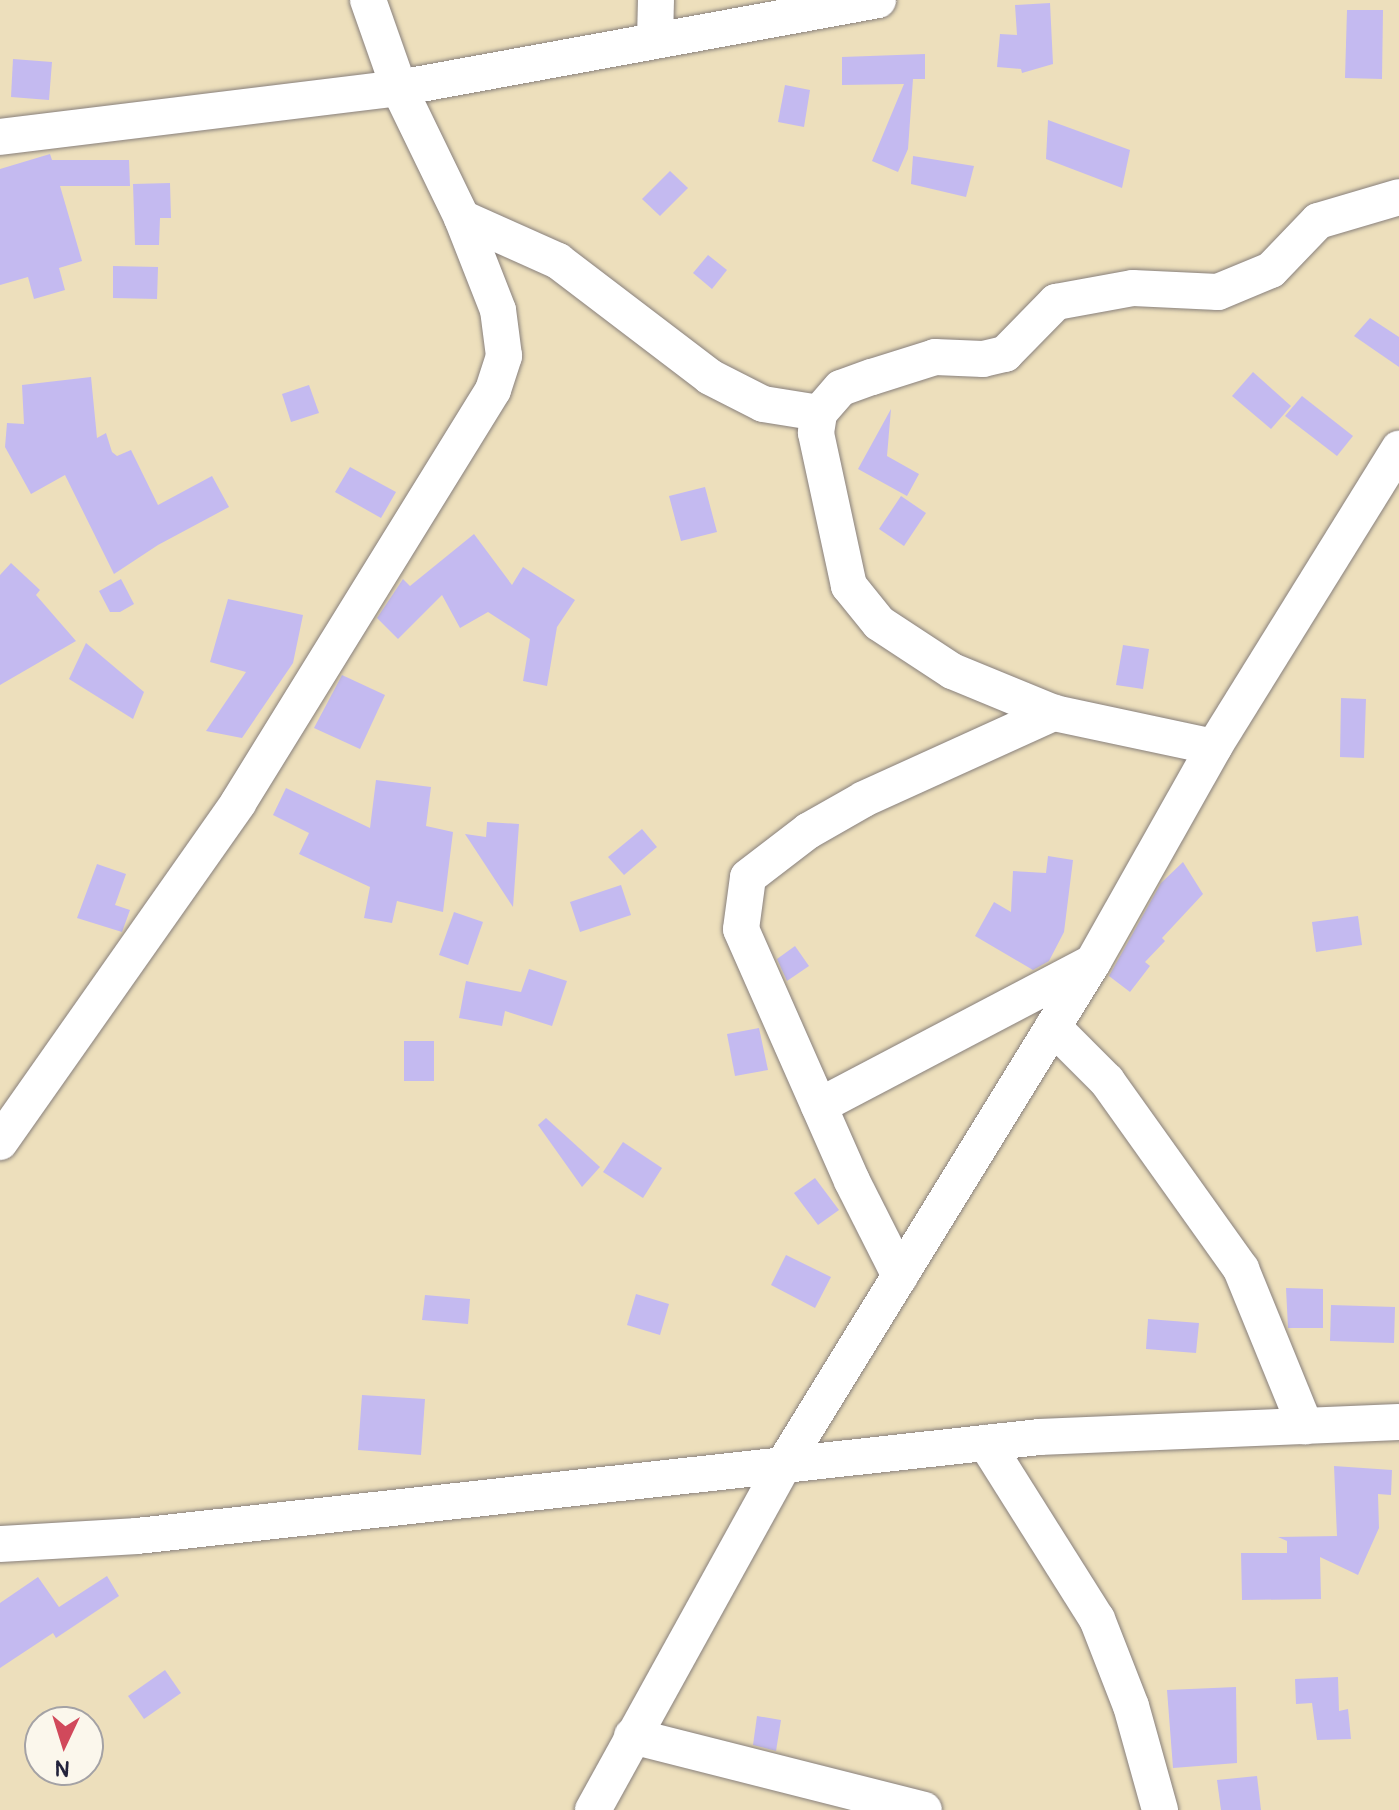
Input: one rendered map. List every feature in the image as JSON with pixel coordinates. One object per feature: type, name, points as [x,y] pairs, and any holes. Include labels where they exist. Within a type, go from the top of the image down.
[{"type":"street","points":[[0,1142],[238,803],[493,390],[504,356],[498,310],[462,218],[399,88],[368,0]]},
{"type":"street","points":[[655,40],[656,0]]},
{"type":"street","points":[[0,137],[399,88],[878,0]]},
{"type":"street","points":[[1214,747],[1054,713],[952,671],[879,623],[849,586],[816,433],[819,413],[841,388],[935,357],[983,359],[1005,354],[1056,302],[1133,288],[1218,292],[1271,270],[1318,221],[1399,197]]},
{"type":"street","points":[[462,218],[558,261],[710,377],[763,404],[819,413]]},
{"type":"street","points":[[593,1810],[784,1464],[1093,962],[1214,747],[1399,449]]},
{"type":"street","points":[[900,1276],[819,1106],[741,929],[748,877],[808,831],[864,799],[1054,713]]},
{"type":"street","points":[[819,1106],[1093,962]]},
{"type":"street","points":[[1053,1027],[1107,1081],[1241,1269],[1305,1426]]},
{"type":"street","points":[[0,1544],[137,1536],[986,1443],[1399,1422]]},
{"type":"street","points":[[986,1443],[1097,1619],[1131,1706],[1160,1810]]},
{"type":"street","points":[[632,1736],[924,1810]]},
{"type":"building","points":[[1050,3],[1053,64],[1022,73],[1021,69],[997,67],[1000,34],[1017,35],[1015,5]]},
{"type":"building","points":[[1347,10],[1383,10],[1382,79],[1345,78]]},
{"type":"building","points":[[925,54],[925,79],[913,79],[908,149],[898,172],[872,161],[904,84],[842,85],[842,57]]},
{"type":"building","points":[[13,59],[52,62],[49,100],[11,97]]},
{"type":"building","points":[[785,85],[810,90],[804,127],[778,122]]},
{"type":"building","points":[[1048,120],[1130,150],[1122,188],[1046,159]]},
{"type":"building","points":[[50,154],[52,160],[129,160],[130,186],[60,186],[82,261],[59,268],[65,290],[34,299],[28,277],[0,285],[0,169]]},
{"type":"building","points":[[913,156],[974,166],[966,197],[911,184]]},
{"type":"building","points":[[670,171],[688,188],[660,216],[642,199]]},
{"type":"building","points":[[170,183],[171,218],[160,218],[159,245],[135,245],[133,184]]},
{"type":"building","points":[[708,255],[727,270],[712,289],[693,273]]},
{"type":"building","points":[[113,266],[158,267],[157,299],[113,298]]},
{"type":"building","points":[[1370,318],[1399,337],[1399,367],[1354,336]]},
{"type":"building","points":[[1253,372],[1291,406],[1271,429],[1232,396]]},
{"type":"building","points":[[91,377],[97,438],[106,433],[112,452],[117,456],[131,450],[158,505],[212,476],[229,507],[158,545],[114,574],[65,475],[31,494],[5,447],[7,423],[24,424],[22,385]]},
{"type":"building","points":[[309,385],[319,413],[291,422],[282,394]]},
{"type":"building","points":[[1302,396],[1353,436],[1337,456],[1285,416]]},
{"type":"building","points":[[891,409],[887,456],[919,474],[907,496],[858,469]]},
{"type":"building","points":[[350,467],[396,492],[381,518],[335,492]]},
{"type":"building","points":[[705,487],[717,532],[681,541],[669,496]]},
{"type":"building","points":[[901,496],[926,513],[904,546],[879,529]]},
{"type":"building","points":[[474,534],[512,585],[523,567],[575,600],[557,627],[547,686],[523,681],[530,639],[488,612],[460,628],[442,595],[398,639],[377,618],[403,579],[410,586]]},
{"type":"building","points":[[11,563],[40,590],[36,595],[76,641],[0,685],[0,575]]},
{"type":"building","points":[[121,579],[134,604],[120,612],[110,612],[99,591]]},
{"type":"building","points":[[228,599],[303,615],[293,663],[242,738],[206,731],[246,672],[210,662]]},
{"type":"building","points":[[86,643],[144,692],[133,719],[69,679]]},
{"type":"building","points":[[1123,645],[1149,649],[1143,689],[1116,685]]},
{"type":"building","points":[[342,675],[385,695],[360,749],[314,728]]},
{"type":"building","points":[[1341,698],[1366,699],[1364,758],[1340,757]]},
{"type":"building","points":[[376,780],[431,787],[426,826],[453,832],[443,912],[397,901],[392,923],[364,918],[370,887],[299,854],[309,833],[273,815],[286,788],[370,828]]},
{"type":"building","points":[[487,822],[519,824],[513,907],[465,834],[486,837]]},
{"type":"building","points":[[642,829],[657,847],[624,875],[608,857]]},
{"type":"building","points":[[1048,856],[1073,860],[1064,932],[1049,961],[1033,970],[975,936],[994,902],[1011,912],[1013,871],[1046,873]]},
{"type":"building","points":[[1183,862],[1203,894],[1162,938],[1165,941],[1145,962],[1150,966],[1130,992],[1109,976],[1161,883]]},
{"type":"building","points":[[97,864],[126,874],[115,905],[130,910],[122,932],[77,918]]},
{"type":"building","points":[[621,885],[631,915],[580,932],[570,902]]},
{"type":"building","points":[[454,912],[483,922],[468,965],[439,955]]},
{"type":"building","points":[[1358,916],[1362,945],[1316,952],[1312,922]]},
{"type":"building","points":[[795,946],[809,966],[787,981],[777,959]]},
{"type":"building","points":[[529,969],[567,981],[552,1026],[505,1011],[502,1026],[459,1018],[466,981],[521,992]]},
{"type":"building","points":[[759,1028],[768,1070],[735,1076],[727,1034]]},
{"type":"building","points":[[404,1041],[434,1041],[434,1081],[404,1081]]},
{"type":"building","points":[[546,1118],[600,1167],[582,1187],[538,1125]]},
{"type":"building","points":[[623,1142],[662,1168],[643,1198],[603,1172]]},
{"type":"building","points":[[815,1178],[839,1210],[818,1225],[794,1193]]},
{"type":"building","points":[[786,1255],[831,1277],[815,1308],[771,1285]]},
{"type":"building","points":[[1286,1288],[1323,1289],[1323,1328],[1288,1328]]},
{"type":"building","points":[[636,1294],[669,1304],[660,1335],[627,1325]]},
{"type":"building","points":[[425,1295],[470,1299],[468,1324],[422,1320]]},
{"type":"building","points":[[1331,1305],[1395,1307],[1394,1343],[1330,1341]]},
{"type":"building","points":[[1148,1319],[1199,1323],[1196,1353],[1146,1349]]},
{"type":"building","points":[[362,1395],[425,1399],[421,1455],[358,1450]]},
{"type":"building","points":[[1334,1466],[1392,1470],[1391,1495],[1378,1494],[1379,1528],[1358,1575],[1320,1557],[1321,1599],[1242,1600],[1241,1553],[1287,1553],[1287,1541],[1278,1537],[1337,1536]]},
{"type":"building","points":[[107,1576],[119,1596],[56,1638],[53,1633],[0,1668],[0,1603],[38,1577],[59,1607]]},
{"type":"building","points":[[165,1670],[181,1693],[144,1719],[128,1696]]},
{"type":"building","points":[[1338,1677],[1339,1711],[1348,1709],[1351,1739],[1317,1740],[1312,1703],[1296,1704],[1295,1679]]},
{"type":"building","points":[[1236,1687],[1237,1763],[1173,1768],[1167,1690]]},
{"type":"building","points":[[757,1716],[781,1720],[776,1751],[753,1745]]},
{"type":"building","points":[[1257,1776],[1261,1810],[1221,1810],[1217,1780]]}]
